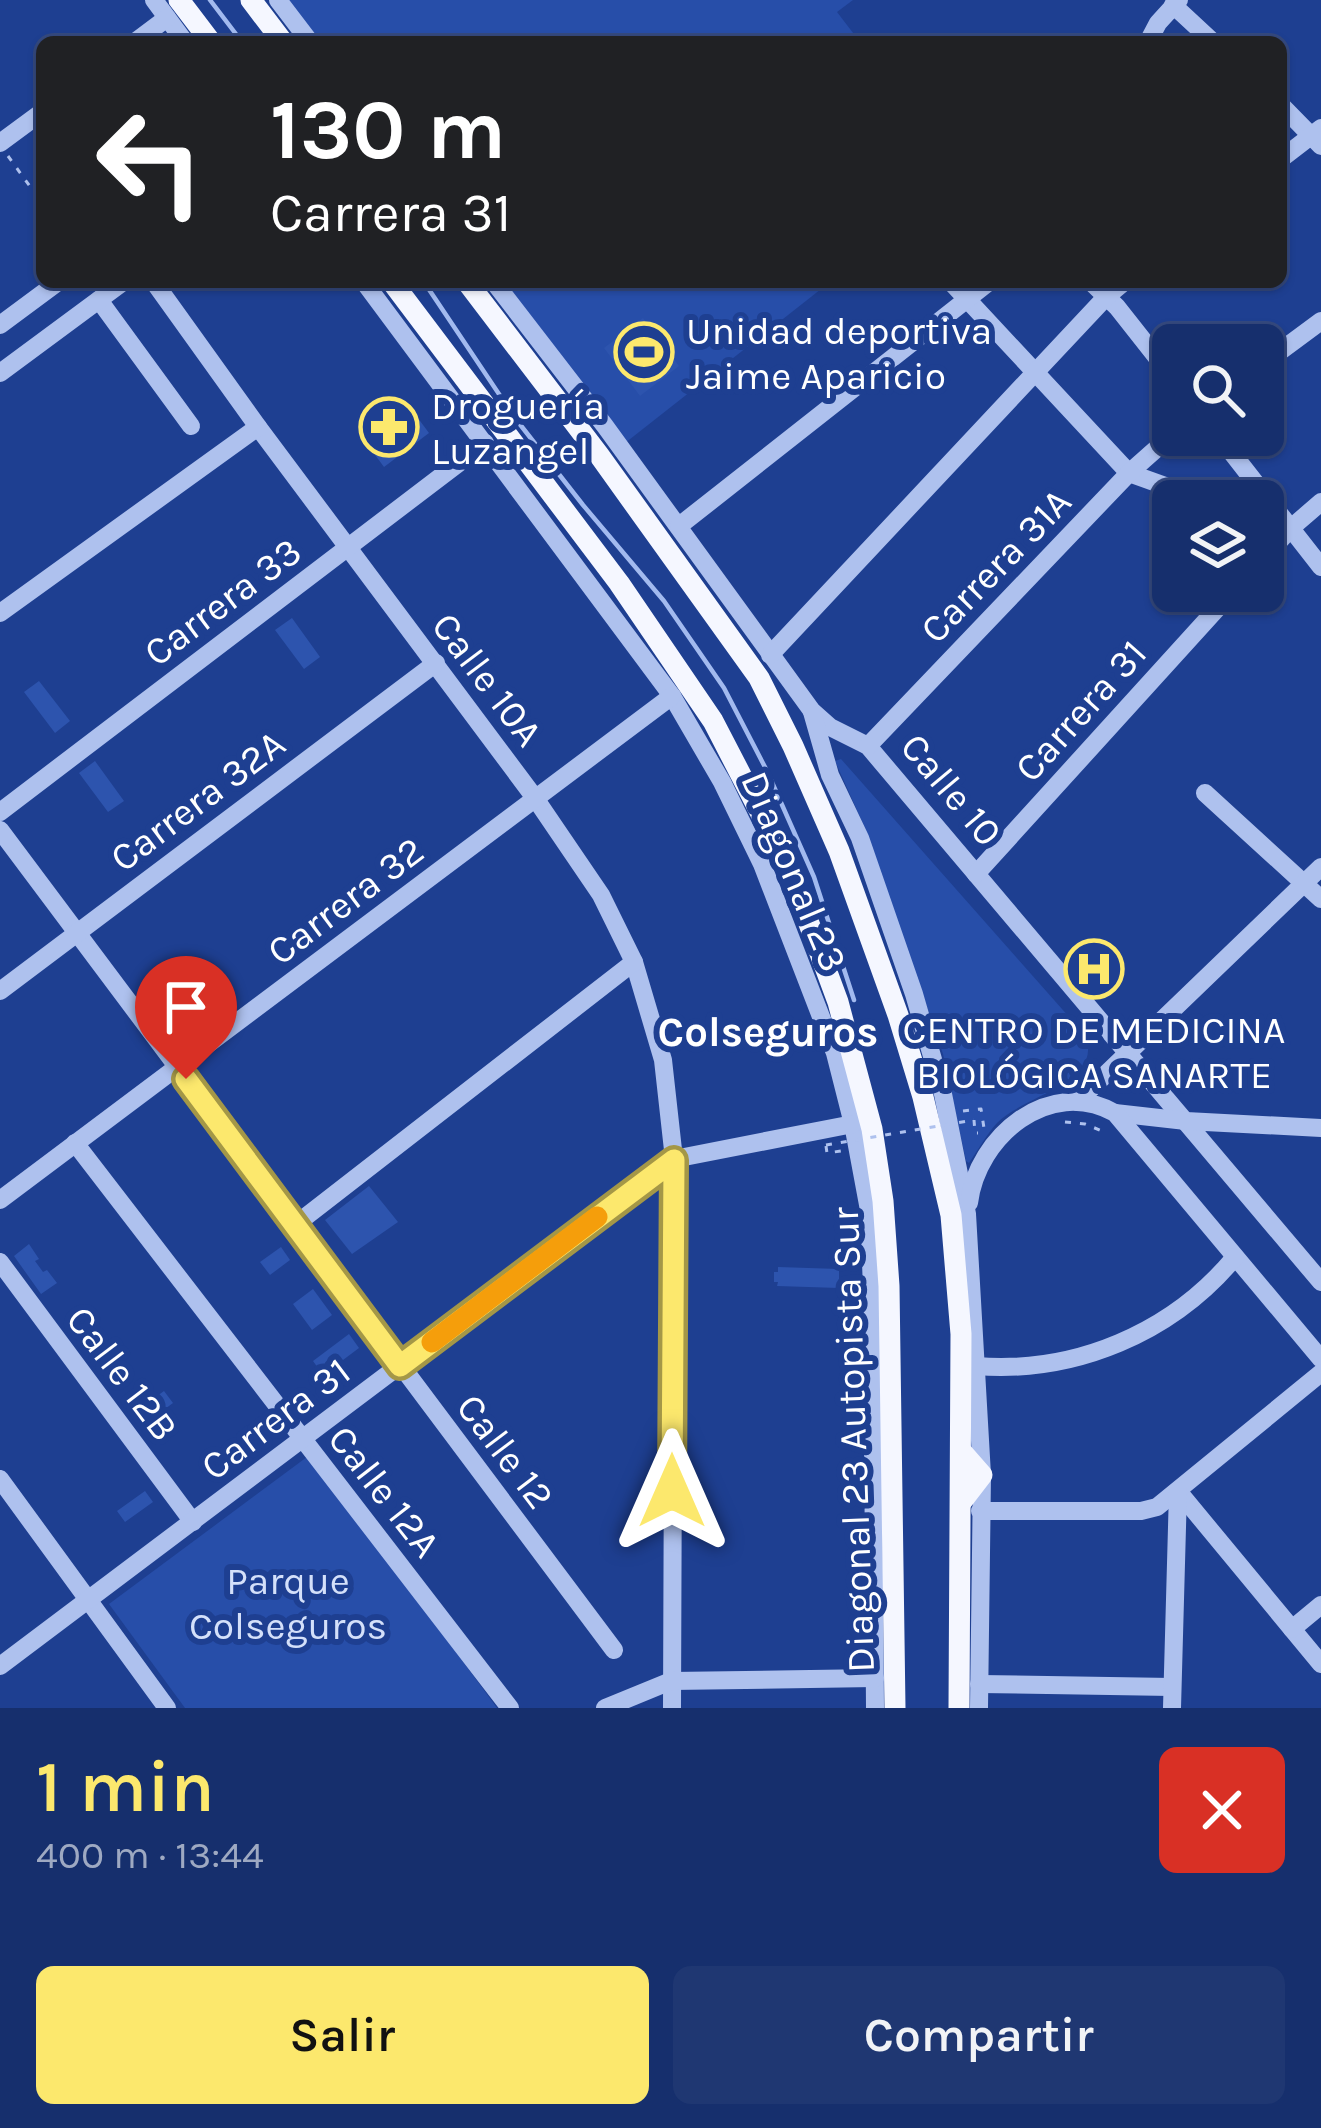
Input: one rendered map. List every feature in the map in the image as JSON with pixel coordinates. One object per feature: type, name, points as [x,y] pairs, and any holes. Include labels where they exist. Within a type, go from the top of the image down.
[{"type":"main road","points":[[251,0],[278,36]]},
{"type":"main road","points":[[173,9],[204,36]]},
{"type":"main road","name":"Diagonal 23 Autopista Sur","points":[[397,288],[619,584],[713,721],[769,828],[838,1002],[872,1130],[883,1201],[889,1286],[895,1708]]},
{"type":"main road","name":"Calle 10","points":[[472,288],[599,455],[670,533]]},
{"type":"main road","points":[[574,422],[603,424],[599,455]]},
{"type":"main road","points":[[670,533],[794,746],[908,1011],[951,1215],[961,1334],[961,1451],[971,1506],[959,1708]]},
{"type":"main road","points":[[961,1451],[982,1474],[971,1506]]},
{"type":"street","points":[[142,36],[173,9],[154,0]]},
{"type":"street","points":[[278,0],[305,36]]},
{"type":"street","points":[[1151,36],[1176,2],[1207,36]]},
{"type":"street","points":[[1287,110],[1318,136],[1287,155]]},
{"type":"street","points":[[0,144],[36,117]]},
{"type":"street","points":[[0,326],[50,288]]},
{"type":"street","points":[[0,373],[115,288]]},
{"type":"street","name":"Calle 10A","points":[[158,288],[536,798],[601,896],[634,962],[663,1060],[674,1160],[672,1708]]},
{"type":"street","points":[[369,288],[485,443]]},
{"type":"street","name":"Calle 10","points":[[499,288],[603,424],[670,533],[812,711],[830,727],[868,746],[1321,1282]]},
{"type":"street","points":[[956,288],[1129,473],[1152,481]]},
{"type":"street","points":[[670,533],[982,288]]},
{"type":"street","points":[[770,656],[1035,373],[1099,289],[1152,353]]},
{"type":"street","points":[[99,300],[191,426]]},
{"type":"street","points":[[1284,348],[1321,321]]},
{"type":"street","points":[[0,613],[258,427]]},
{"type":"street","name":"Carrera 33","points":[[0,812],[485,443]]},
{"type":"street","name":"Diagonal 23","points":[[485,443],[671,696],[722,782],[762,864],[835,1053],[869,1210],[875,1708]]},
{"type":"street","name":"Carrera 31A","points":[[868,746],[1152,453]]},
{"type":"street","points":[[1235,456],[1321,567]]},
{"type":"street","points":[[1284,536],[1321,502]]},
{"type":"street","points":[[1284,526],[1291,528]]},
{"type":"street","name":"Carrera 31","points":[[976,874],[1215,612]]},
{"type":"street","name":"Carrera 32A","points":[[0,991],[436,663]]},
{"type":"street","name":"Carrera 32","points":[[0,1199],[671,696]]},
{"type":"street","name":"Diagonal 23","points":[[812,711],[830,775],[860,838],[908,1011],[943,1094],[967,1214],[982,1474]]},
{"type":"street","points":[[1205,793],[1321,899]]},
{"type":"street","name":"Calle 12","points":[[0,830],[614,1651]]},
{"type":"street","points":[[1077,1102],[1321,867]]},
{"type":"street","points":[[295,1225],[634,962]]},
{"type":"street","points":[[967,1214],[981,1160],[1006,1129],[1039,1109],[1077,1102],[1115,1113],[1186,1121],[1321,1128]]},
{"type":"street","points":[[1115,1113],[1321,1359]]},
{"type":"street","name":"Carrera 31","points":[[0,1666],[674,1160],[853,1124]]},
{"type":"street","name":"Calle 12A","points":[[75,1144],[510,1708]]},
{"type":"street","points":[[976,1366],[1034,1366],[1119,1344],[1159,1324],[1195,1298],[1235,1257]]},
{"type":"street","name":"Calle 12B","points":[[0,1262],[193,1522]]},
{"type":"street","points":[[979,1708],[971,1506],[1141,1511],[1157,1507],[1321,1373]]},
{"type":"street","points":[[0,1479],[167,1708]]},
{"type":"street","points":[[1178,1491],[1321,1664]]},
{"type":"street","points":[[1172,1708],[1178,1491]]},
{"type":"street","points":[[1292,1629],[1321,1605]]},
{"type":"street","points":[[604,1708],[671,1681],[875,1678]]},
{"type":"street","points":[[979,1684],[1172,1687]]},
{"type":"path","points":[[0,144],[36,195]]},
{"type":"path","points":[[843,1150],[827,1153],[826,1145],[974,1120],[975,1133],[984,1132],[981,1108]]},
{"type":"path","points":[[1060,1122],[1085,1124],[1109,1134]]},
{"type":"green space","points":[[278,0],[853,0],[837,12],[855,36],[305,36]]},
{"type":"green space","name":"Unidad deportiva Jaime Aparicio","points":[[499,288],[822,288],[620,447]]},
{"type":"green space","points":[[841,759],[1085,1035],[1088,1051],[1073,1077],[1009,1113],[969,1163],[943,1054],[868,835],[835,761]]},
{"type":"green space","name":"Parque Colseguros","points":[[311,1454],[497,1708],[185,1708],[109,1604]]},
{"type":"building","points":[[643,318],[679,366],[640,396],[604,348]]},
{"type":"building","points":[[406,402],[429,433],[384,467],[361,436]]},
{"type":"building","points":[[292,618],[320,657],[304,669],[275,630]]},
{"type":"building","points":[[39,681],[70,721],[55,733],[24,692]]},
{"type":"building","points":[[95,761],[124,801],[108,812],[79,773]]},
{"type":"building","points":[[369,1186],[398,1222],[352,1254],[325,1220]]},
{"type":"building","points":[[29,1244],[39,1259],[35,1261],[57,1283],[41,1294],[14,1256]]},
{"type":"building","points":[[281,1247],[290,1260],[270,1275],[260,1262]]},
{"type":"building","points":[[778,1267],[839,1269],[839,1288],[777,1286],[774,1272]]},
{"type":"building","points":[[313,1289],[332,1315],[312,1330],[293,1304]]},
{"type":"building","points":[[349,1334],[359,1348],[323,1375],[313,1361]]},
{"type":"building","points":[[164,1391],[173,1403],[143,1425],[134,1413]]},
{"type":"building","points":[[145,1491],[153,1502],[125,1522],[117,1511]]},
{"type":"waterway","points":[[210,0],[237,36]]},
{"type":"waterway","points":[[428,288],[515,418],[664,601],[724,688],[814,877],[854,1000]]},
{"type":"slow traffic","points":[[432,1342],[597,1217]]},
{"type":"place","name":"Unidad deportiva Jaime Aparicio","points":[[644,352]]},
{"type":"place","name":"Droguería Luzangel","points":[[389,427]]},
{"type":"place","name":"CENTRO DE MEDICINA BIOLÓGICA SANARTE","points":[[1094,969]]},
{"type":"district","name":"Colseguros","points":[[768,1031]]},
{"type":"route","points":[[186,1079],[400,1366],[674,1160],[672,1491]]}]
